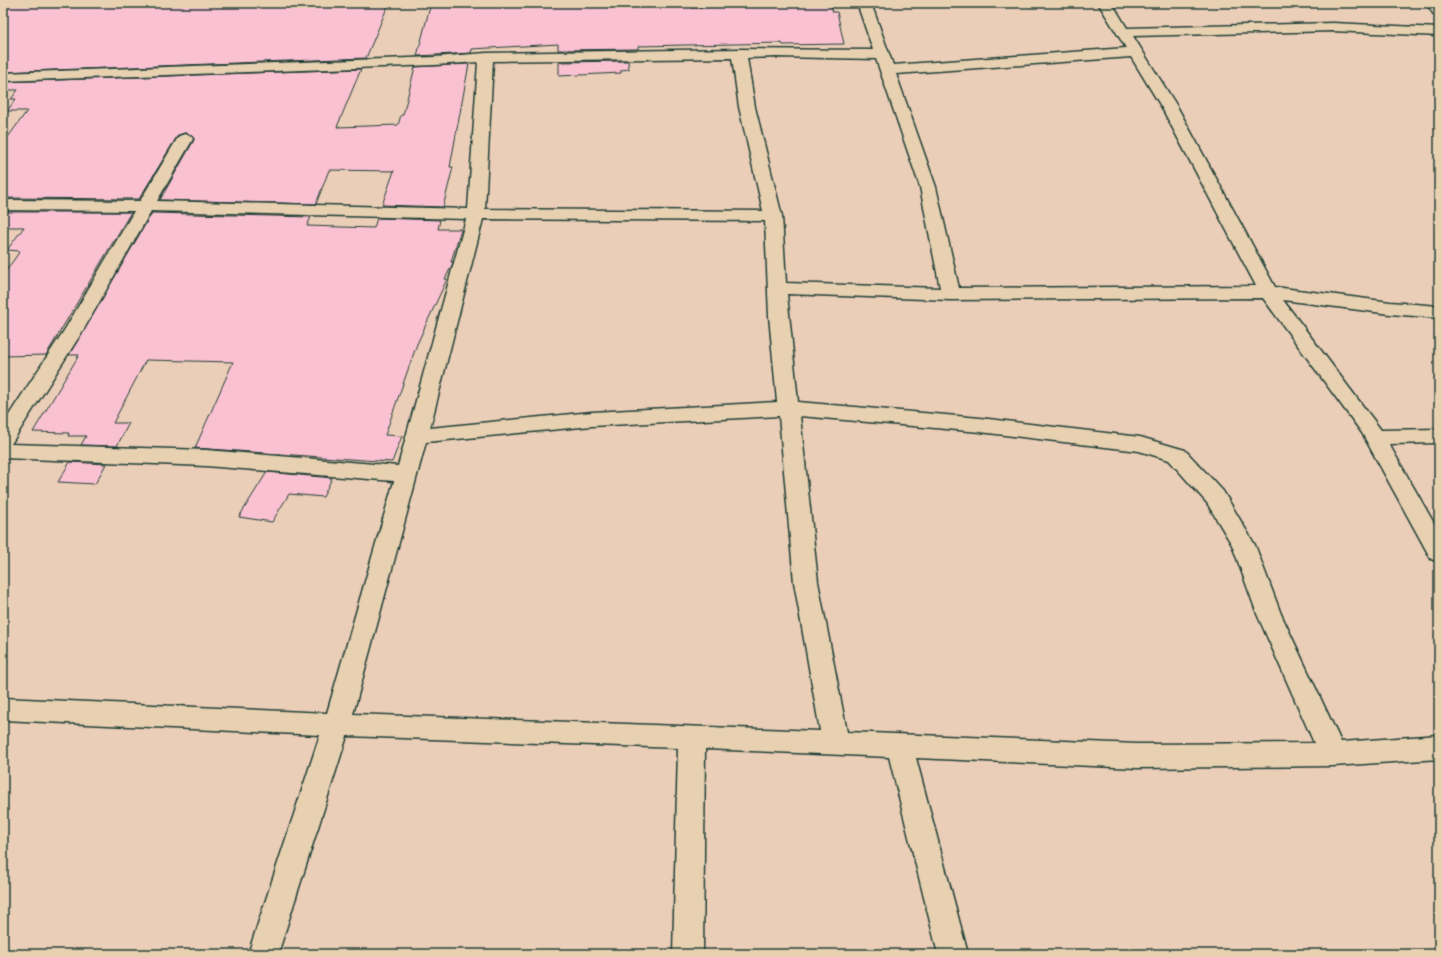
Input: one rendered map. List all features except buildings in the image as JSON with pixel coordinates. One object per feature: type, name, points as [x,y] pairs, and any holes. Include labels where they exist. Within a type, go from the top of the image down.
[{"type":"street","points":[[864,3],[928,187],[951,294]]},
{"type":"street","points":[[1105,3],[1170,108],[1268,292],[1375,437],[1439,553]]},
{"type":"street","points":[[1433,3],[1439,12]]},
{"type":"street","points":[[1123,32],[1333,27],[1439,32]]},
{"type":"street","points":[[3,77],[435,61],[486,57],[739,53],[885,62],[1135,52]]},
{"type":"street","points":[[739,53],[748,107],[774,216],[778,288],[806,582],[836,744]]},
{"type":"street","points":[[263,954],[337,725],[406,474],[418,436],[476,214],[486,57]]},
{"type":"street","points":[[3,440],[32,399],[64,346],[184,139]]},
{"type":"street","points":[[3,205],[238,207],[476,214],[774,216]]},
{"type":"street","points":[[778,288],[951,294],[1268,292],[1390,308],[1439,312]]},
{"type":"street","points":[[418,436],[592,419],[789,408],[980,425],[1140,444],[1177,455],[1215,497],[1243,545],[1269,614],[1333,754]]},
{"type":"street","points":[[1375,437],[1439,436]]},
{"type":"street","points":[[3,451],[206,458],[406,474]]},
{"type":"street","points":[[3,709],[337,725],[692,737],[1137,756],[1333,754],[1439,747]]},
{"type":"street","points":[[688,954],[692,737]]},
{"type":"street","points":[[900,747],[953,954]]}]
